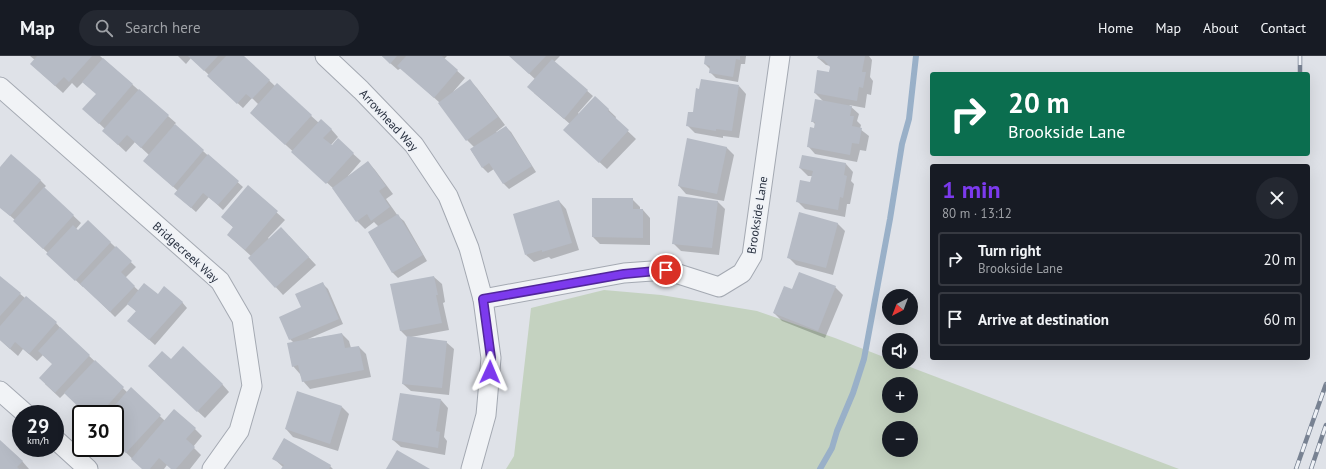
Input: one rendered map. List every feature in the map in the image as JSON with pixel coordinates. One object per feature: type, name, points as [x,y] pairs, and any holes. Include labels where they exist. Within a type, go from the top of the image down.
[{"type":"street","name":"Arrowhead Way","points":[[325,56],[361,90],[414,145],[448,196],[469,248],[483,299],[491,358],[486,415],[471,469]]},
{"type":"street","name":"Brookside Lane","points":[[483,299],[624,274],[666,270],[719,287],[742,273],[752,256],[780,56]]},
{"type":"street","name":"Bridgecreek Way","points":[[0,87],[220,281],[242,319],[252,386],[240,431],[212,469]]},
{"type":"street","points":[[0,390],[16,405]]},
{"type":"street","points":[[64,448],[88,469]]},
{"type":"green space","points":[[604,290],[661,295],[757,311],[882,356],[882,369],[915,369],[1179,469],[506,469],[514,456],[531,308]]},
{"type":"building","points":[[37,56],[92,56],[69,82],[64,77],[55,86],[30,64]]},
{"type":"building","points":[[188,56],[218,56],[204,71]]},
{"type":"building","points":[[226,56],[244,56],[270,80],[252,99],[246,94],[237,104],[207,76]]},
{"type":"building","points":[[382,56],[397,56],[390,64]]},
{"type":"building","points":[[406,56],[442,56],[458,70],[434,98],[397,66]]},
{"type":"building","points":[[509,56],[546,56],[529,74]]},
{"type":"building","points":[[705,56],[740,56],[740,60],[736,59],[733,77],[709,73],[710,66],[704,64]]},
{"type":"building","points":[[818,56],[865,56],[862,72],[866,72],[863,88],[859,87],[857,101],[814,93],[817,70],[829,72],[830,67],[824,60],[817,58]]},
{"type":"building","points":[[103,58],[133,84],[99,124],[82,109],[96,94],[82,82]]},
{"type":"building","points":[[552,59],[588,90],[564,119],[527,87]]},
{"type":"building","points":[[470,79],[498,117],[466,141],[438,103]]},
{"type":"building","points":[[701,79],[739,85],[732,131],[716,129],[716,131],[686,126],[688,112],[693,112],[696,88],[699,89]]},
{"type":"building","points":[[277,83],[312,115],[285,145],[250,113]]},
{"type":"building","points":[[139,89],[169,115],[141,148],[127,135],[118,145],[102,131]]},
{"type":"building","points":[[595,96],[609,109],[608,111],[629,130],[599,163],[563,130]]},
{"type":"building","points":[[815,99],[852,106],[850,116],[854,116],[852,126],[862,128],[859,144],[852,143],[850,155],[807,147],[810,127],[814,128],[815,122],[811,122]]},
{"type":"building","points":[[321,119],[332,129],[323,138],[332,145],[338,138],[354,153],[326,184],[291,152]]},
{"type":"building","points":[[175,124],[204,150],[173,187],[143,161]]},
{"type":"building","points":[[506,126],[532,166],[503,184],[489,163],[482,168],[470,149]]},
{"type":"building","points":[[687,138],[727,147],[717,194],[678,186]]},
{"type":"building","points":[[11,154],[41,180],[10,216],[0,208],[0,167]]},
{"type":"building","points":[[208,154],[239,181],[218,205],[203,193],[191,208],[174,194]]},
{"type":"building","points":[[802,155],[846,163],[844,175],[847,176],[843,198],[840,197],[838,210],[796,202],[800,180],[810,182],[813,171],[799,168]]},
{"type":"building","points":[[368,161],[386,186],[379,191],[390,207],[371,221],[367,214],[356,222],[332,188]]},
{"type":"building","points":[[248,185],[278,211],[245,250],[227,235],[233,227],[221,217]]},
{"type":"building","points":[[44,187],[74,215],[43,249],[13,221]]},
{"type":"building","points":[[678,196],[718,201],[712,248],[672,244]]},
{"type":"building","points":[[592,198],[633,198],[633,209],[643,209],[643,238],[592,237]]},
{"type":"building","points":[[559,200],[572,243],[542,252],[542,250],[525,255],[513,214]]},
{"type":"building","points":[[799,212],[838,223],[826,268],[787,258]]},
{"type":"building","points":[[398,214],[423,255],[392,273],[368,232]]},
{"type":"building","points":[[88,220],[111,242],[75,281],[46,254],[73,225],[78,230]]},
{"type":"building","points":[[281,227],[309,257],[275,288],[248,258]]},
{"type":"building","points":[[116,246],[132,261],[121,272],[135,286],[110,312],[80,284]]},
{"type":"building","points":[[799,272],[836,286],[818,331],[773,313],[784,286],[792,289]]},
{"type":"building","points":[[0,276],[21,293],[0,316]]},
{"type":"building","points":[[434,276],[438,295],[436,295],[442,323],[400,331],[390,284]]},
{"type":"building","points":[[323,282],[339,319],[289,340],[279,317],[301,307],[295,294]]},
{"type":"building","points":[[144,283],[158,294],[164,286],[183,302],[149,340],[127,321],[136,311],[127,304]]},
{"type":"building","points":[[26,296],[57,322],[29,354],[15,342],[10,349],[0,340],[0,326]]},
{"type":"building","points":[[60,327],[90,355],[55,393],[39,378],[52,364],[38,351]]},
{"type":"building","points":[[342,333],[345,348],[359,346],[364,370],[302,382],[298,365],[292,367],[287,343]]},
{"type":"building","points":[[407,336],[447,341],[442,388],[402,384]]},
{"type":"building","points":[[183,346],[223,384],[197,412],[148,366],[162,351],[171,359]]},
{"type":"building","points":[[95,360],[124,387],[108,405],[77,405],[64,393]]},
{"type":"building","points":[[131,387],[161,415],[126,453],[124,451],[124,405],[115,405]]},
{"type":"building","points":[[297,391],[342,406],[330,444],[285,429]]},
{"type":"building","points":[[400,393],[441,399],[436,431],[440,432],[438,448],[392,440]]},
{"type":"building","points":[[174,409],[196,428],[186,439],[195,447],[176,469],[171,469],[159,458],[150,469],[142,469],[131,459]]},
{"type":"building","points":[[284,438],[331,465],[329,469],[281,469],[284,465],[272,459]]},
{"type":"building","points":[[0,440],[12,451],[12,457],[19,457],[23,461],[17,467],[19,469],[0,469]]},
{"type":"building","points":[[397,450],[430,469],[386,469]]},
{"type":"waterway","points":[[820,469],[832,448],[864,359],[890,219],[902,144],[909,119],[916,56]]},
{"type":"railway","points":[[1300,56],[1300,72]]},
{"type":"railway","points":[[1296,469],[1326,384]]},
{"type":"railway","points":[[1311,469],[1326,425]]},
{"type":"route","points":[[490,372],[491,358],[483,299],[624,274],[666,270]]}]
